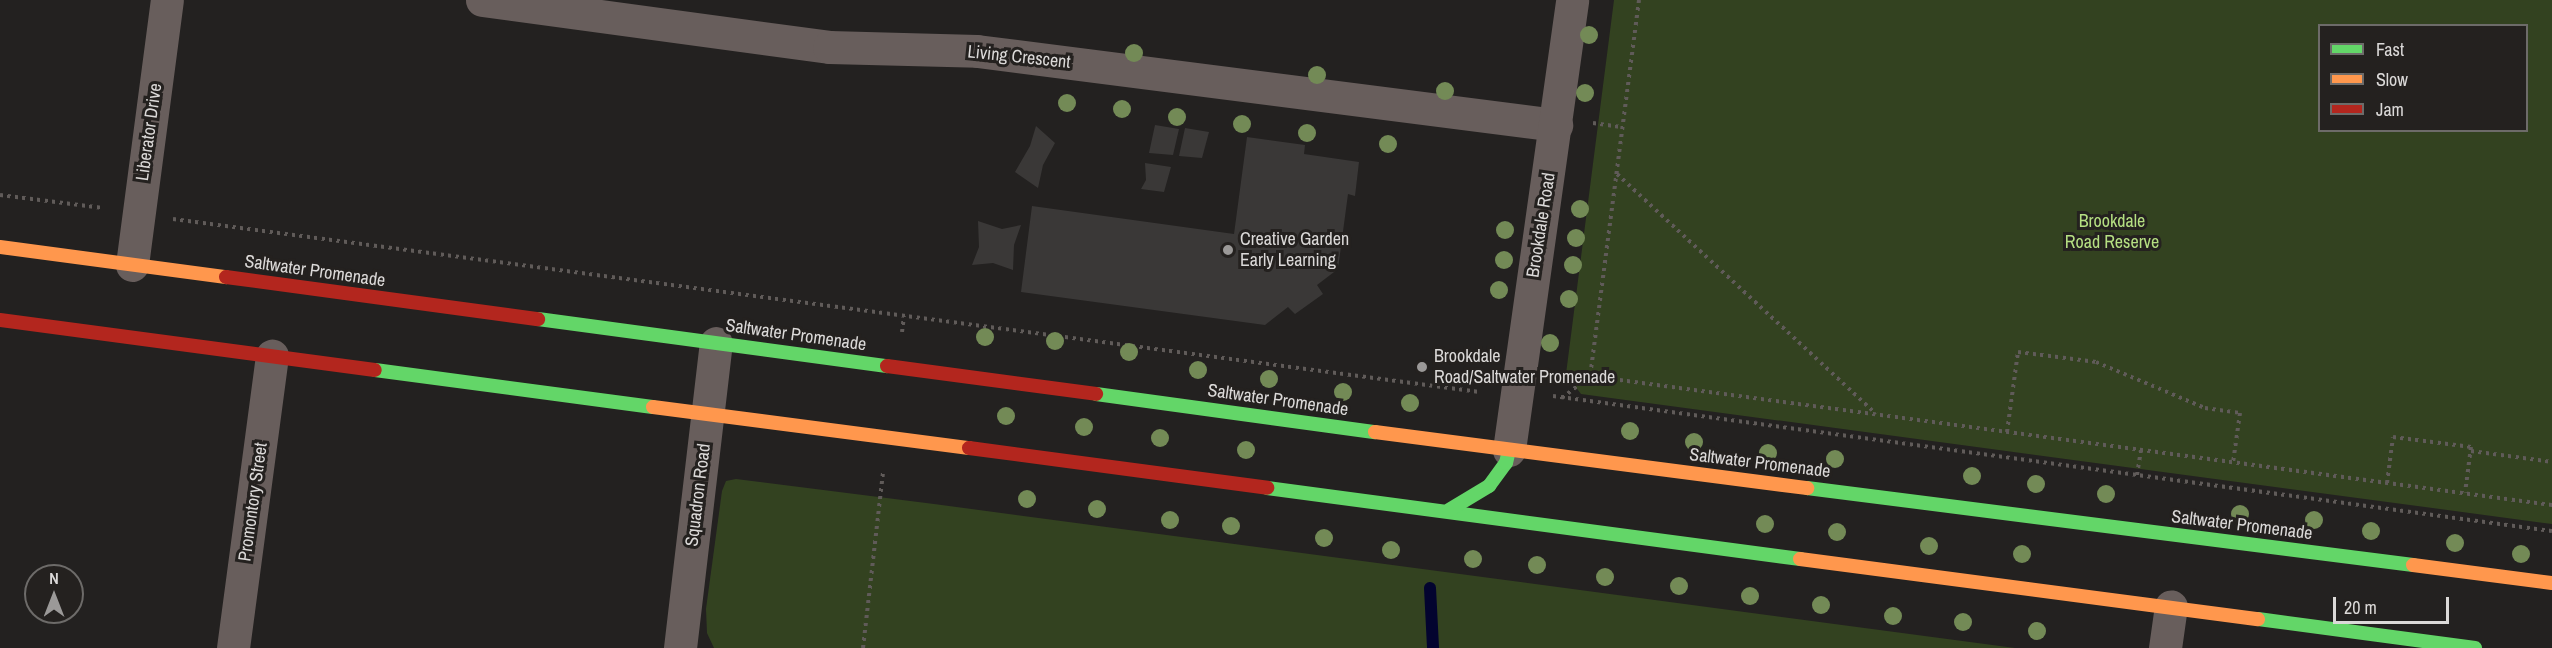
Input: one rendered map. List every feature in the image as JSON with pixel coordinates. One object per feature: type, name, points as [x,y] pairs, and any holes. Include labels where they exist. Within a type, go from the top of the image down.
[{"type":"street","name":"Liberator Drive","points":[[132,265],[167,0]]},
{"type":"street","name":"Living Crescent","points":[[482,0],[829,47],[1004,54],[1556,125]]},
{"type":"street","name":"Brookdale Road","points":[[1509,450],[1572,0]]},
{"type":"street","name":"Saltwater Promenade","points":[[0,248],[897,366],[1509,450],[2552,583]]},
{"type":"street","points":[[0,320],[888,439],[1449,510],[2475,648]]},
{"type":"street","name":"Squadron Road","points":[[680,648],[716,343]]},
{"type":"street","name":"Promontory Street","points":[[233,648],[272,356]]},
{"type":"street","points":[[1449,510],[1489,486],[1506,463],[1509,450]]},
{"type":"street","points":[[2165,648],[2171,606]]},
{"type":"path","points":[[1562,398],[1590,376],[1639,0]]},
{"type":"path","points":[[1593,123],[1623,127]]},
{"type":"path","points":[[1617,174],[1876,415]]},
{"type":"path","points":[[0,195],[1474,392],[1516,392],[2552,531]]},
{"type":"path","points":[[897,366],[904,316]]},
{"type":"path","points":[[2007,432],[2018,352],[2085,360],[2205,408],[2240,413],[2234,463]]},
{"type":"path","points":[[1590,376],[2552,505]]},
{"type":"path","points":[[2387,483],[2393,437],[2471,447],[2465,494]]},
{"type":"path","points":[[864,648],[863,622],[888,439]]},
{"type":"path","points":[[2138,475],[2141,450]]},
{"type":"path","points":[[2471,451],[2552,462]]},
{"type":"green space","name":"Brookdale Road Reserve","points":[[1614,0],[2552,0],[2552,524],[1581,394],[1566,374]]},
{"type":"green space","points":[[736,479],[2015,648],[714,648],[707,633],[706,609],[722,491],[726,481]]},
{"type":"building","points":[[1155,125],[1179,129],[1173,155],[1149,153]]},
{"type":"building","points":[[1036,126],[1055,143],[1043,165],[1038,188],[1015,172],[1030,146]]},
{"type":"building","points":[[1185,128],[1209,132],[1202,158],[1179,156]]},
{"type":"building","points":[[1247,137],[1305,145],[1304,154],[1359,162],[1355,196],[1348,194],[1338,269],[1317,285],[1323,294],[1295,314],[1288,307],[1265,325],[1021,292],[1032,206],[1234,234]]},
{"type":"building","points":[[1145,163],[1171,167],[1164,192],[1141,189],[1146,180]]},
{"type":"building","points":[[978,221],[1002,229],[1021,225],[1014,245],[1013,270],[993,263],[972,265],[979,247]]},
{"type":"waterway","points":[[1430,588],[1433,648]]},
{"type":"traffic: fast","points":[[538,319],[887,366]]},
{"type":"traffic: fast","points":[[375,370],[653,407]]},
{"type":"traffic: fast","points":[[1096,394],[1375,432]]},
{"type":"traffic: fast","points":[[1449,510],[1489,486],[1506,463],[1509,450]]},
{"type":"traffic: fast","points":[[1267,488],[1800,559]]},
{"type":"traffic: fast","points":[[1807,488],[2413,565]]},
{"type":"traffic: fast","points":[[2258,619],[2475,648]]},
{"type":"traffic: slow","points":[[0,247],[226,277]]},
{"type":"traffic: slow","points":[[653,407],[969,448]]},
{"type":"traffic: slow","points":[[1375,432],[1807,488]]},
{"type":"traffic: slow","points":[[1800,559],[2258,619]]},
{"type":"traffic: slow","points":[[2413,565],[2552,583]]},
{"type":"traffic: jam","points":[[226,277],[538,319]]},
{"type":"traffic: jam","points":[[0,320],[375,370]]},
{"type":"traffic: jam","points":[[887,366],[1096,394]]},
{"type":"traffic: jam","points":[[969,448],[1267,488]]},
{"type":"place","name":"Creative Garden Early Learning","points":[[1228,250]]},
{"type":"place","name":"Brookdale Road/Saltwater Promenade","points":[[1422,367]]}]
